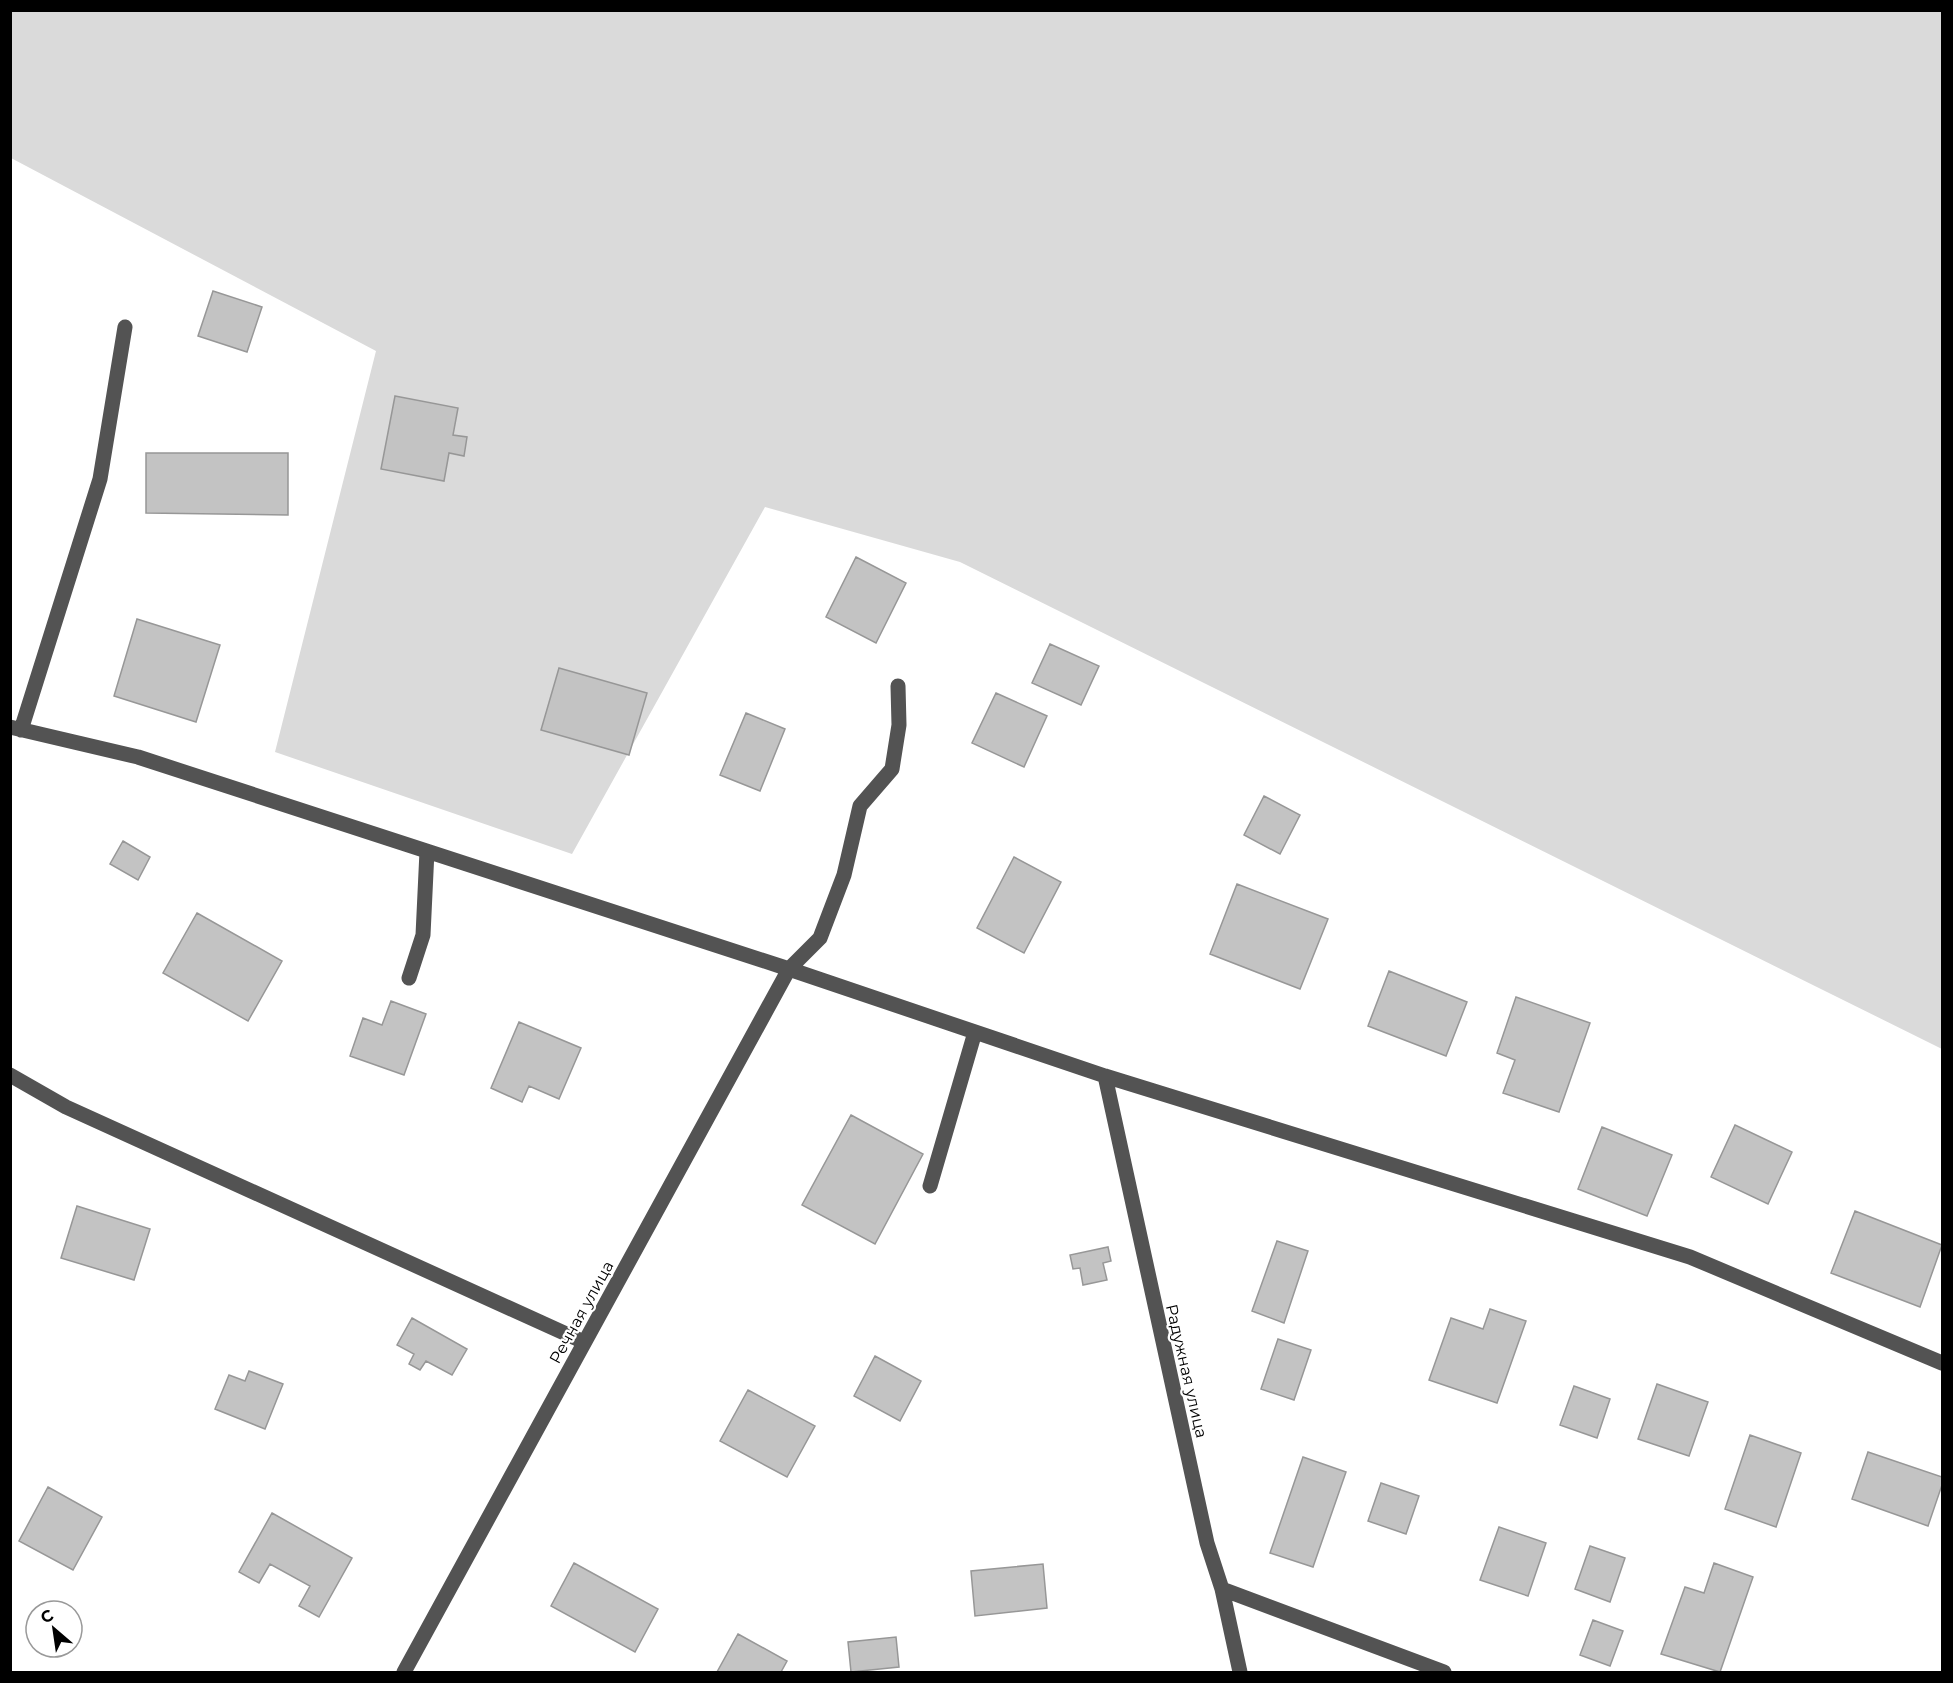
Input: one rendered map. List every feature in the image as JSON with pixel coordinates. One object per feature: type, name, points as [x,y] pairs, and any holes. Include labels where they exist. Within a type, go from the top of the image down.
[{"type":"street","points":[[125,327],[100,479],[16,729],[138,757],[789,969],[1105,1077],[1690,1257],[1942,1363]]},
{"type":"street","name":"Речная улица","points":[[404,1672],[789,969],[820,938],[844,875],[860,806],[892,769],[899,725],[898,686]]},
{"type":"street","points":[[409,978],[423,935],[427,851]]},
{"type":"street","points":[[930,1186],[975,1032]]},
{"type":"street","points":[[10,1076],[66,1107],[585,1342]]},
{"type":"street","name":"Радужная улица","points":[[1105,1077],[1206,1543],[1222,1589],[1240,1672]]},
{"type":"street","points":[[1222,1589],[1444,1672]]},
{"type":"shaded area","points":[[10,11],[1942,11],[1942,1049],[960,562],[765,507],[572,854],[275,752],[376,351],[11,158]]},
{"type":"building","points":[[213,291],[262,307],[247,352],[198,336]]},
{"type":"building","points":[[395,396],[458,408],[453,435],[467,437],[464,456],[449,453],[444,481],[381,469]]},
{"type":"building","points":[[146,453],[288,453],[288,515],[146,513]]},
{"type":"building","points":[[856,557],[906,583],[876,643],[826,617]]},
{"type":"building","points":[[137,619],[220,645],[196,722],[114,696]]},
{"type":"building","points":[[1050,644],[1099,666],[1081,705],[1032,683]]},
{"type":"building","points":[[559,668],[647,693],[629,755],[541,730]]},
{"type":"building","points":[[996,693],[1047,716],[1024,767],[972,743]]},
{"type":"building","points":[[746,713],[785,729],[760,791],[720,775]]},
{"type":"building","points":[[1264,796],[1300,815],[1280,854],[1244,835]]},
{"type":"building","points":[[123,841],[150,857],[138,880],[110,864]]},
{"type":"building","points":[[1014,857],[1061,882],[1024,953],[977,928]]},
{"type":"building","points":[[1237,884],[1328,919],[1300,989],[1210,954]]},
{"type":"building","points":[[197,913],[282,961],[248,1021],[163,973]]},
{"type":"building","points":[[1389,971],[1467,1002],[1446,1056],[1368,1026]]},
{"type":"building","points":[[1516,997],[1590,1023],[1559,1112],[1503,1093],[1515,1060],[1497,1053]]},
{"type":"building","points":[[391,1001],[426,1014],[404,1075],[350,1056],[363,1018],[382,1025]]},
{"type":"building","points":[[519,1022],[581,1048],[559,1099],[529,1086],[522,1102],[491,1088]]},
{"type":"building","points":[[851,1115],[923,1154],[875,1244],[802,1205]]},
{"type":"building","points":[[1735,1125],[1792,1152],[1768,1204],[1711,1177]]},
{"type":"building","points":[[1602,1127],[1672,1155],[1647,1216],[1578,1189]]},
{"type":"building","points":[[77,1206],[150,1229],[134,1280],[61,1258]]},
{"type":"building","points":[[1855,1211],[1942,1245],[1920,1307],[1831,1273]]},
{"type":"building","points":[[1277,1241],[1308,1251],[1284,1323],[1252,1311]]},
{"type":"building","points":[[1108,1247],[1111,1261],[1103,1263],[1107,1280],[1083,1285],[1080,1268],[1073,1269],[1070,1255]]},
{"type":"building","points":[[1490,1309],[1526,1321],[1497,1403],[1429,1380],[1451,1318],[1483,1329]]},
{"type":"building","points":[[412,1318],[467,1349],[452,1375],[426,1361],[420,1370],[409,1364],[414,1354],[397,1345]]},
{"type":"building","points":[[1278,1339],[1311,1350],[1294,1400],[1261,1389]]},
{"type":"building","points":[[875,1356],[921,1381],[900,1421],[854,1396]]},
{"type":"building","points":[[249,1371],[283,1384],[265,1429],[215,1409],[229,1375],[245,1381]]},
{"type":"building","points":[[1657,1384],[1708,1402],[1689,1456],[1638,1439]]},
{"type":"building","points":[[1574,1386],[1610,1399],[1597,1438],[1560,1425]]},
{"type":"building","points":[[748,1390],[815,1426],[787,1477],[720,1441]]},
{"type":"building","points":[[1750,1435],[1801,1453],[1776,1527],[1725,1509]]},
{"type":"building","points":[[1868,1452],[1942,1477],[1942,1485],[1928,1526],[1852,1499]]},
{"type":"building","points":[[1303,1457],[1346,1472],[1313,1567],[1270,1553]]},
{"type":"building","points":[[1381,1483],[1419,1496],[1406,1534],[1368,1521]]},
{"type":"building","points":[[48,1487],[102,1517],[73,1570],[19,1541]]},
{"type":"building","points":[[272,1513],[352,1558],[319,1617],[299,1606],[310,1586],[270,1564],[259,1583],[239,1572]]},
{"type":"building","points":[[1499,1527],[1546,1543],[1528,1596],[1480,1580]]},
{"type":"building","points":[[1590,1546],[1625,1558],[1610,1602],[1575,1589]]},
{"type":"building","points":[[574,1563],[658,1609],[635,1652],[551,1606]]},
{"type":"building","points":[[1714,1563],[1753,1577],[1720,1672],[1661,1654],[1685,1587],[1704,1593]]},
{"type":"building","points":[[1043,1564],[1047,1608],[975,1616],[971,1571]]},
{"type":"building","points":[[1593,1620],[1623,1631],[1610,1666],[1580,1655]]},
{"type":"building","points":[[738,1634],[787,1661],[781,1672],[717,1672]]},
{"type":"building","points":[[896,1637],[899,1667],[851,1672],[848,1642]]}]
